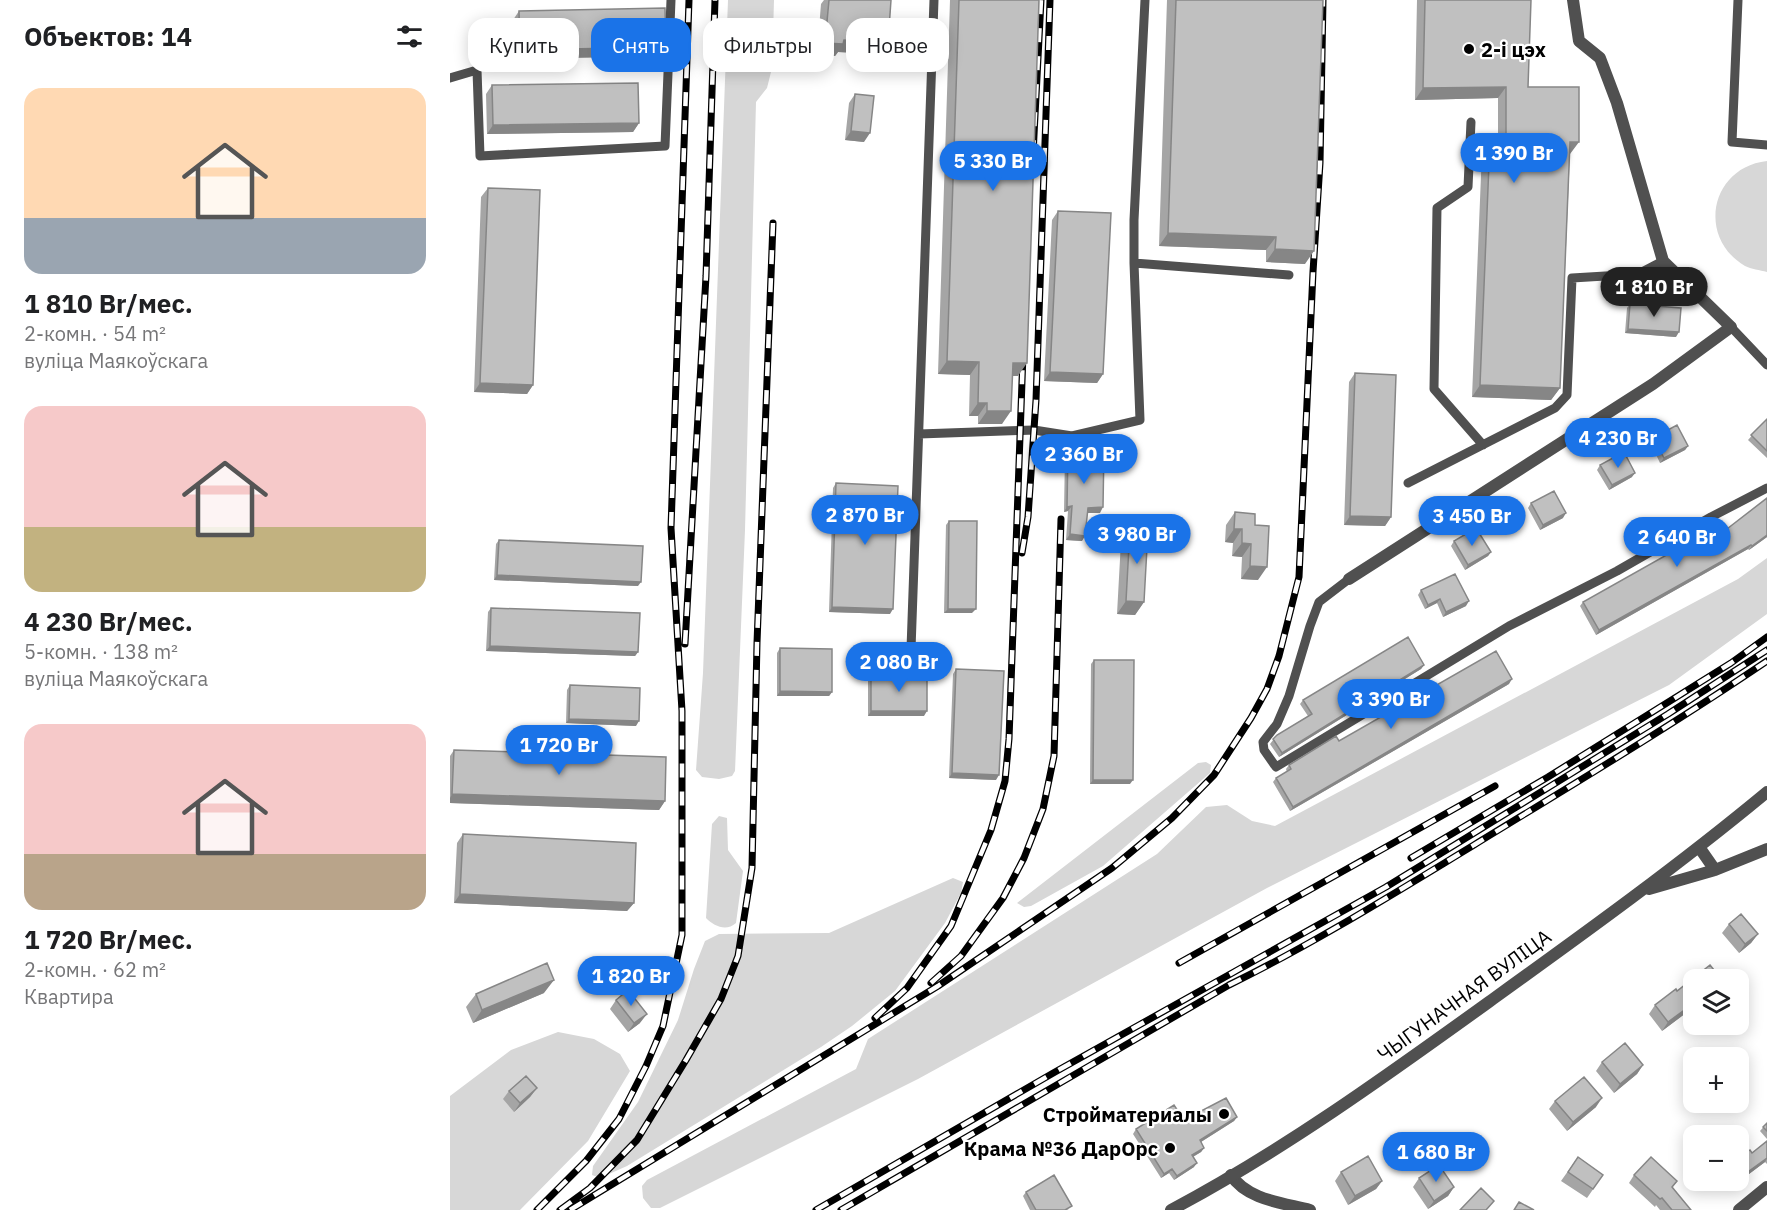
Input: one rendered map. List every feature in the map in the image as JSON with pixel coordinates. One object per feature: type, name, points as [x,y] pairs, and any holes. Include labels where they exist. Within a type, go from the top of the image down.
[{"type":"street","points":[[1349,579],[1653,384],[1731,327],[1663,261],[1617,103],[1600,58],[1579,41],[1573,0]]},
{"type":"street","name":"ЧЫГУНАЧНАЯ ВУЛІЦА","points":[[1171,1210],[1213,1187],[1382,1078],[1642,891],[1767,792]]},
{"type":"street","points":[[1699,847],[1715,870]]},
{"type":"street","points":[[1642,891],[1715,870],[1767,849]]},
{"type":"street","points":[[1232,1175],[1236,1183],[1265,1199],[1310,1210]]},
{"type":"street","points":[[1739,1210],[1767,1188]]},
{"type":"lane","points":[[450,78],[477,70],[480,156],[665,146],[671,0]]},
{"type":"lane","points":[[911,649],[934,0]]},
{"type":"lane","points":[[919,434],[1034,430],[1072,436],[1140,420],[1134,220],[1145,0]]},
{"type":"lane","points":[[1738,0],[1732,142],[1767,145]]},
{"type":"lane","points":[[1471,122],[1468,187],[1437,208],[1434,389],[1483,445]]},
{"type":"lane","points":[[1408,483],[1555,408],[1567,395],[1572,278],[1642,272],[1663,261]]},
{"type":"lane","points":[[1134,263],[1289,275]]},
{"type":"lane","points":[[1731,327],[1767,365]]},
{"type":"lane","points":[[1349,579],[1319,602],[1277,724],[1263,742],[1264,750],[1276,767],[1509,626],[1617,571],[1767,488]]},
{"type":"shaded area","points":[[728,0],[774,0],[773,18],[727,18]]},
{"type":"shaded area","points":[[725,72],[771,72],[767,88],[756,102],[745,530],[735,771],[732,776],[719,779],[702,777],[696,770],[703,673]]},
{"type":"shaded area","points":[[1767,161],[1767,272],[1745,266],[1730,253],[1720,238],[1716,222],[1717,205],[1723,189],[1733,176],[1748,166]]},
{"type":"shaded area","points":[[1767,558],[1767,614],[1669,685],[1267,888],[918,1079],[660,1208],[651,1208],[643,1198],[642,1186],[647,1180],[856,1069],[868,1039],[1157,854],[1206,807],[1227,805],[1252,821],[1275,826],[1738,579]]},
{"type":"shaded area","points":[[1206,762],[1211,765],[1210,773],[1103,866],[1031,906],[1024,907],[1017,903],[1198,763]]},
{"type":"shaded area","points":[[719,816],[727,818],[728,850],[743,871],[736,923],[728,927],[716,925],[706,918],[712,824]]},
{"type":"shaded area","points":[[953,878],[963,882],[961,893],[945,923],[895,991],[852,1026],[821,1047],[627,1166],[600,1178],[592,1175],[593,1166],[638,1102],[678,1020],[705,941],[719,934],[829,933]]},
{"type":"shaded area","points":[[558,1032],[594,1039],[620,1054],[630,1071],[588,1141],[520,1210],[450,1210],[450,1096],[511,1050]]},
{"type":"building","points":[[829,0],[891,0],[890,18],[846,18],[846,40],[843,44],[834,44],[834,18],[827,18]]},
{"type":"building","points":[[959,0],[1039,0],[1027,363],[1013,363],[1011,411],[987,411],[987,403],[978,403],[979,362],[947,361]]},
{"type":"building","points":[[1176,0],[1323,0],[1314,251],[1275,249],[1276,237],[1168,233]]},
{"type":"building","points":[[1425,0],[1531,0],[1528,87],[1579,87],[1579,142],[1570,142],[1560,388],[1480,385],[1490,139],[1506,141],[1506,87],[1423,88]]},
{"type":"building","points":[[665,8],[665,18],[591,18],[591,49],[579,49],[579,18],[519,18],[519,11]]},
{"type":"building","points":[[638,83],[639,123],[493,125],[492,85]]},
{"type":"building","points":[[855,94],[874,96],[870,133],[851,131]]},
{"type":"building","points":[[488,188],[540,190],[533,385],[480,383]]},
{"type":"building","points":[[1058,211],[1111,213],[1103,374],[1050,372]]},
{"type":"building","points":[[1630,304],[1681,308],[1679,332],[1628,329]]},
{"type":"building","points":[[1355,373],[1396,375],[1391,517],[1350,516]]},
{"type":"building","points":[[1767,419],[1767,451],[1751,435]]},
{"type":"building","points":[[1677,425],[1688,446],[1664,458],[1653,438]]},
{"type":"building","points":[[1068,448],[1104,448],[1103,507],[1088,508],[1085,536],[1070,534],[1072,506],[1067,507]]},
{"type":"building","points":[[1624,452],[1635,473],[1612,485],[1600,465]]},
{"type":"building","points":[[836,483],[898,486],[893,609],[832,607]]},
{"type":"building","points":[[1554,491],[1566,513],[1543,525],[1531,503]]},
{"type":"building","points":[[1767,498],[1767,535],[1752,546],[1599,630],[1583,602],[1718,526],[1723,532]]},
{"type":"building","points":[[1235,512],[1255,514],[1255,525],[1269,526],[1267,567],[1250,566],[1251,544],[1242,543],[1242,529],[1234,529]]},
{"type":"building","points":[[949,521],[977,521],[976,609],[948,609]]},
{"type":"building","points":[[1130,528],[1148,529],[1144,602],[1126,601]]},
{"type":"building","points":[[1476,528],[1491,552],[1468,565],[1454,541]]},
{"type":"building","points":[[499,540],[643,546],[641,582],[497,575]]},
{"type":"building","points":[[1455,574],[1469,601],[1446,612],[1440,599],[1428,605],[1421,590]]},
{"type":"building","points":[[491,608],[640,613],[638,652],[490,646]]},
{"type":"building","points":[[1408,637],[1424,665],[1282,753],[1273,739],[1312,714],[1303,700]]},
{"type":"building","points":[[780,648],[832,649],[832,692],[780,691]]},
{"type":"building","points":[[1496,651],[1512,679],[1293,807],[1276,778],[1291,769],[1289,765],[1336,736],[1339,741]]},
{"type":"building","points":[[1094,660],[1134,660],[1133,780],[1093,780]]},
{"type":"building","points":[[956,669],[1004,671],[999,775],[952,773]]},
{"type":"building","points":[[871,675],[927,675],[927,711],[871,711]]},
{"type":"building","points":[[570,685],[640,688],[639,721],[569,719]]},
{"type":"building","points":[[454,750],[666,757],[665,801],[452,794]]},
{"type":"building","points":[[463,834],[636,843],[634,903],[460,894]]},
{"type":"building","points":[[1741,914],[1758,934],[1745,944],[1729,924]]},
{"type":"building","points":[[547,963],[554,980],[482,1010],[476,994]]},
{"type":"building","points":[[1683,986],[1683,1011],[1668,1022],[1655,1005],[1676,989],[1677,991]]},
{"type":"building","points":[[628,990],[647,1014],[634,1023],[616,1000]]},
{"type":"building","points":[[1625,1043],[1643,1065],[1620,1084],[1602,1062]]},
{"type":"building","points":[[526,1076],[537,1088],[520,1103],[509,1091]]},
{"type":"building","points":[[1584,1077],[1602,1098],[1573,1122],[1555,1101]]},
{"type":"building","name":"Крама №36 ДарОрс","points":[[1226,1098],[1237,1117],[1200,1140],[1204,1148],[1192,1155],[1197,1163],[1177,1176],[1172,1169],[1164,1174],[1136,1129],[1174,1105],[1184,1120]]},
{"type":"building","points":[[1767,1141],[1767,1158],[1749,1171],[1749,1151],[1752,1153]]},
{"type":"building","points":[[1368,1156],[1382,1181],[1355,1196],[1341,1172]]},
{"type":"building","points":[[1578,1157],[1603,1175],[1593,1189],[1568,1172]]},
{"type":"building","points":[[1651,1157],[1677,1181],[1672,1187],[1691,1210],[1672,1210],[1662,1198],[1660,1199],[1634,1175]]},
{"type":"building","points":[[1439,1165],[1454,1187],[1434,1201],[1419,1178]]},
{"type":"building","points":[[1054,1175],[1072,1206],[1065,1210],[1036,1210],[1026,1192]]},
{"type":"building","points":[[1481,1188],[1494,1201],[1486,1210],[1460,1210]]},
{"type":"building","points":[[1519,1202],[1534,1210],[1514,1210]]},
{"type":"railway","points":[[537,1210],[586,1161],[619,1119],[663,1026],[682,935],[682,711],[671,528],[689,0]]},
{"type":"railway","points":[[685,644],[706,276],[715,0]]},
{"type":"railway","points":[[1033,154],[1041,0]]},
{"type":"railway","points":[[1022,553],[1028,517],[1036,400],[1050,0]]},
{"type":"railway","points":[[570,1210],[938,986],[1112,868],[1172,818],[1214,775],[1251,718],[1267,689],[1279,656],[1299,577],[1320,163],[1323,0]]},
{"type":"railway","points":[[560,1210],[590,1188],[637,1140],[721,999],[738,956],[752,868],[757,643],[773,223]]},
{"type":"railway","points":[[875,1018],[907,988],[951,926],[991,830],[1005,781],[1009,739],[1023,354]]},
{"type":"railway","points":[[931,983],[961,956],[1003,898],[1024,858],[1043,809],[1054,756],[1061,519]]},
{"type":"railway","points":[[1411,858],[1548,777],[1731,663],[1767,637]]},
{"type":"railway","points":[[816,1210],[1055,1072],[1386,887],[1668,714],[1767,650]]},
{"type":"railway","points":[[841,1210],[1229,985],[1322,936],[1383,900],[1621,755],[1767,661]]},
{"type":"railway","points":[[1179,963],[1495,786]]},
{"type":"place","name":"2-і цэх","points":[[1469,49]]},
{"type":"place","name":"Стройматериалы","points":[[1224,1114]]},
{"type":"place","name":"Крама №36 ДарОрс","points":[[1170,1148]]}]
